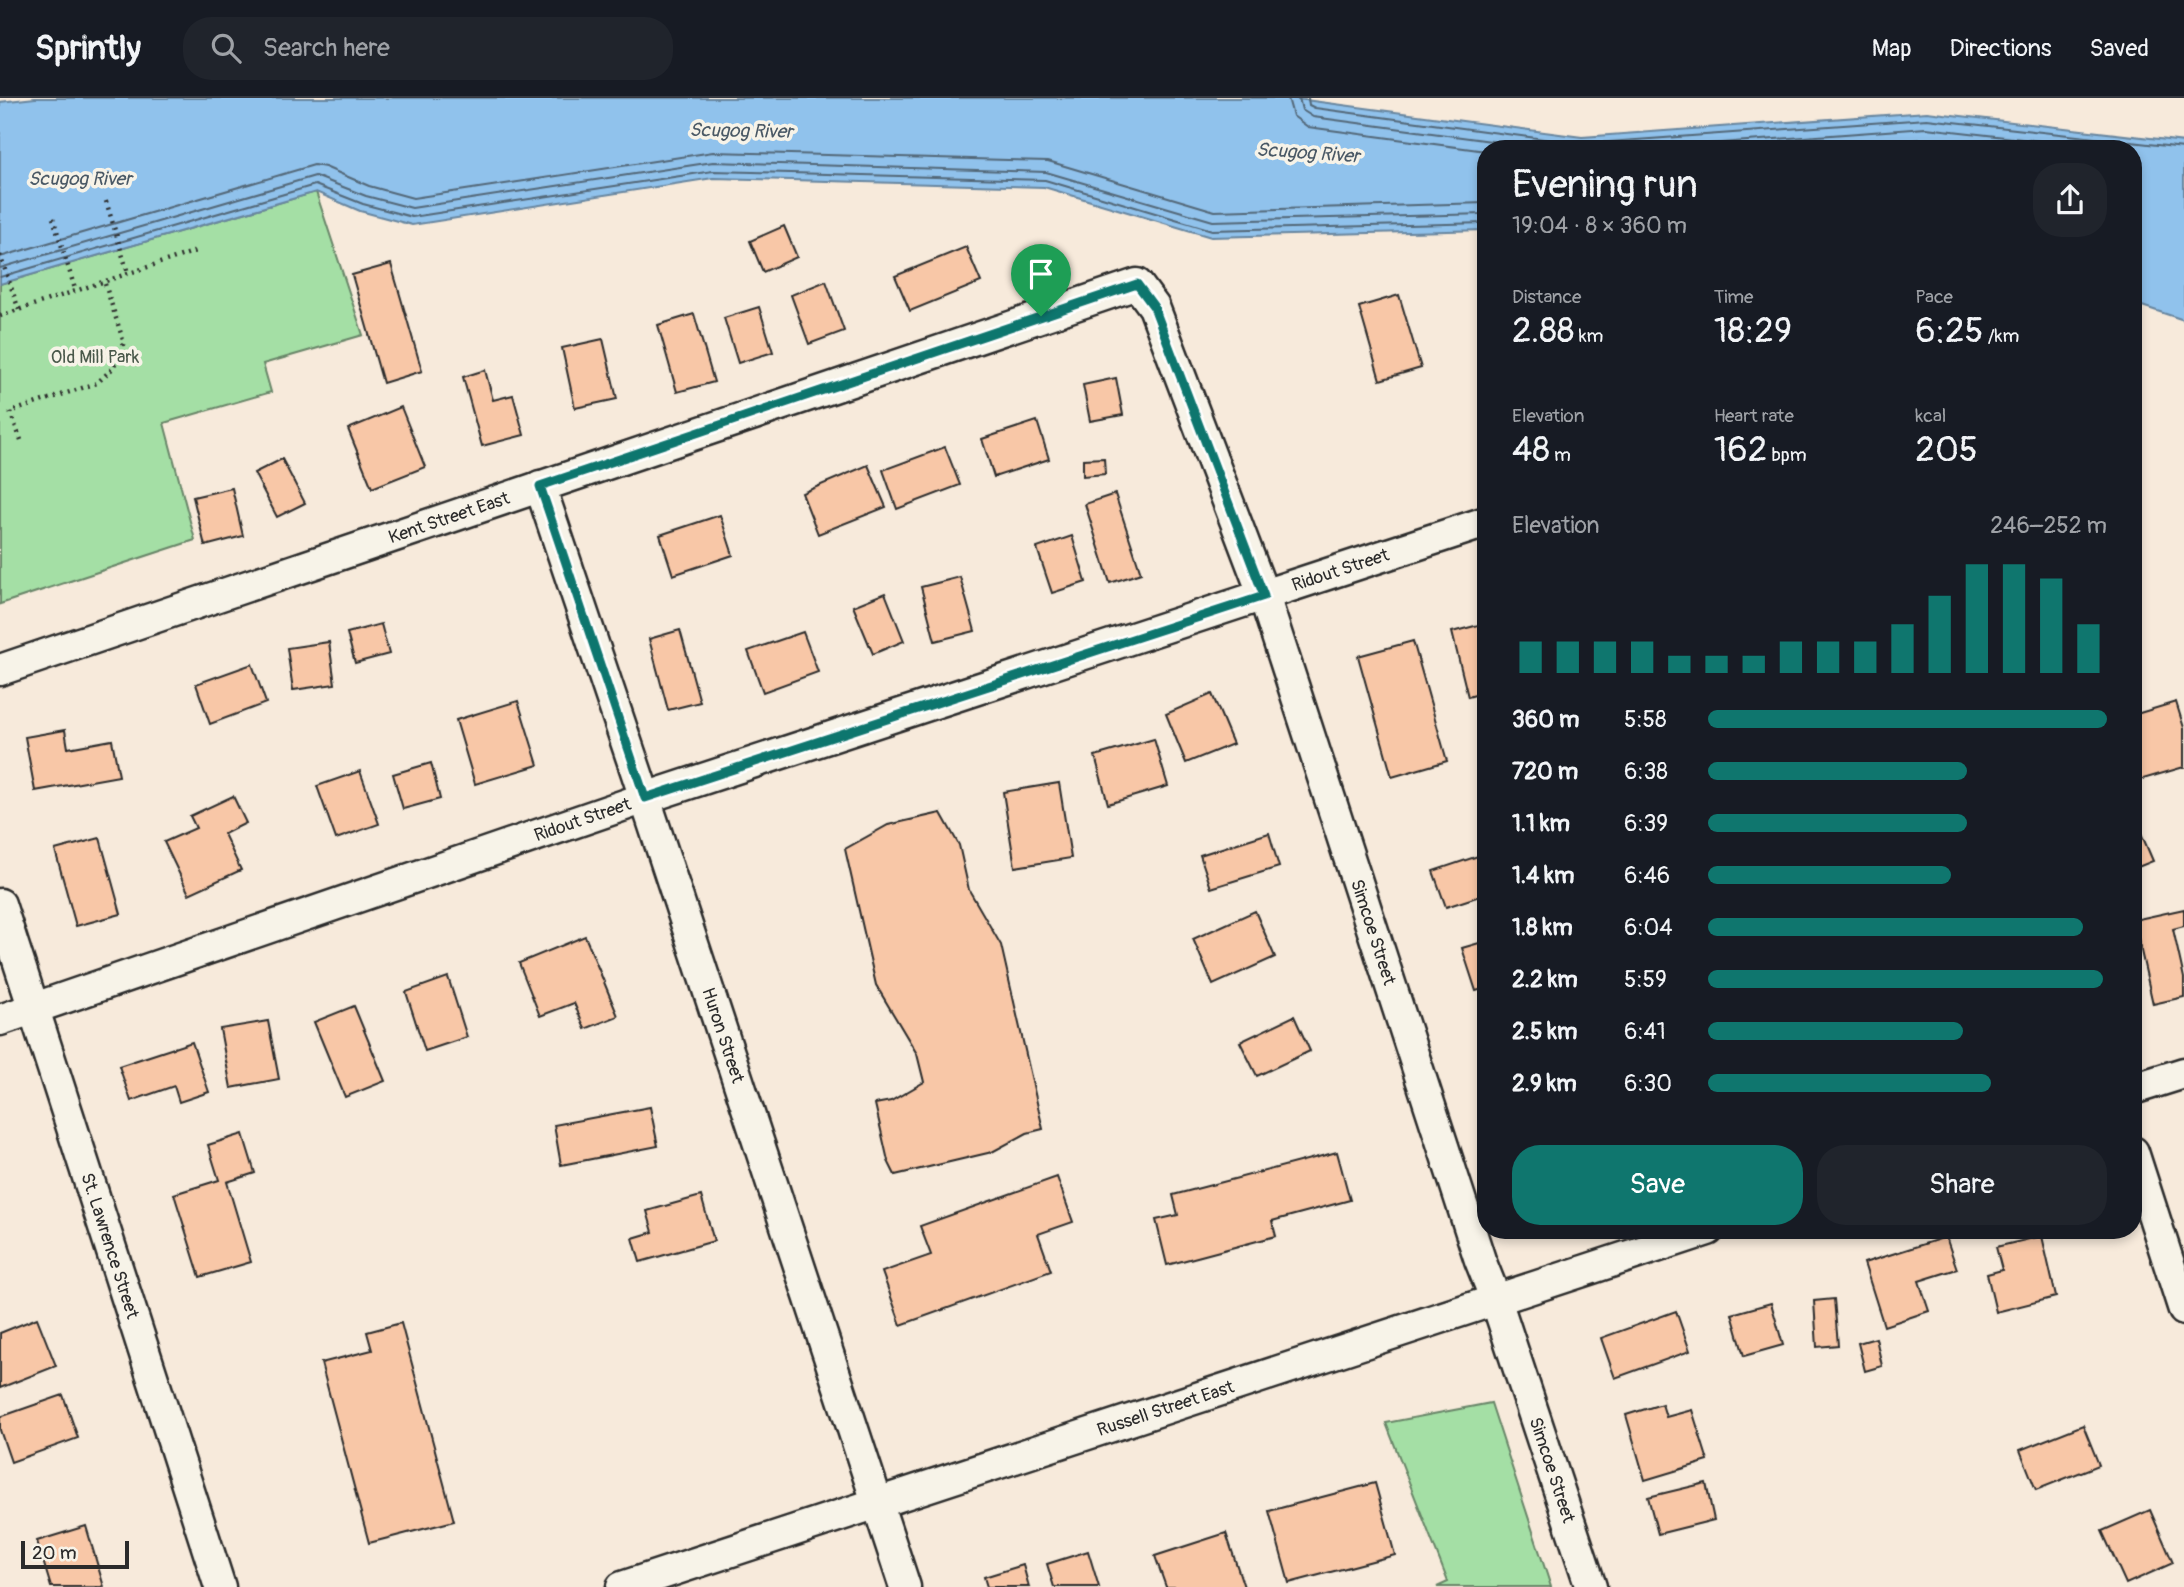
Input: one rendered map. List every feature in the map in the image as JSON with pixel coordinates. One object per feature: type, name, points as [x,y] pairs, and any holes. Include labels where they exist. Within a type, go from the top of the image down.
[{"type":"street","name":"Kent Street East","points":[[0,670],[1137,284]]},
{"type":"street","name":"Simcoe Street","points":[[1137,284],[1154,307],[1264,596],[1476,1247],[1591,1587]]},
{"type":"street","name":"Huron Street","points":[[540,486],[905,1587]]},
{"type":"street","name":"Ridout Street","points":[[0,1020],[645,798],[1477,525]]},
{"type":"street","name":"St. Lawrence Street","points":[[0,904],[220,1587]]},
{"type":"street","points":[[2142,1086],[2184,1073]]},
{"type":"street","points":[[2142,1180],[2184,1310]]},
{"type":"street","name":"Russell Street East","points":[[622,1587],[1681,1239]]},
{"type":"path","points":[[106,201],[128,273]]},
{"type":"path","points":[[53,218],[75,289]]},
{"type":"path","points":[[0,316],[199,250]]},
{"type":"path","points":[[0,255],[19,310]]},
{"type":"path","points":[[21,440],[10,412],[97,383],[113,368],[124,343],[104,281]]},
{"type":"green space","name":"Old Mill Park","points":[[316,192],[363,335],[263,364],[271,392],[164,423],[195,540],[0,604],[0,284]]},
{"type":"green space","points":[[1491,1403],[1551,1587],[1437,1587],[1448,1582],[1386,1423]]},
{"type":"water","name":"Scugog River","points":[[35,98],[1290,98],[1582,137],[1927,112],[2184,142],[2184,320],[2142,306],[2142,140],[1477,140],[1477,230],[1211,237],[1044,187],[713,178],[412,225],[360,211],[316,192],[0,284],[0,102]]},
{"type":"building","points":[[784,226],[797,257],[763,272],[750,241]]},
{"type":"building","points":[[966,247],[981,282],[910,311],[895,276]]},
{"type":"building","points":[[391,264],[422,371],[383,383],[352,275]]},
{"type":"building","points":[[826,281],[844,331],[809,344],[791,295]]},
{"type":"building","points":[[1399,295],[1421,368],[1380,380],[1359,307]]},
{"type":"building","points":[[759,307],[773,352],[738,363],[724,318]]},
{"type":"building","points":[[694,314],[714,382],[677,392],[658,325]]},
{"type":"building","points":[[603,339],[617,399],[575,408],[562,348]]},
{"type":"building","points":[[485,370],[493,400],[513,395],[524,435],[482,446],[463,377]]},
{"type":"building","points":[[1116,378],[1123,415],[1090,421],[1083,385]]},
{"type":"building","points":[[401,407],[425,467],[372,488],[348,429]]},
{"type":"building","points":[[1037,421],[1049,459],[994,477],[982,439]]},
{"type":"building","points":[[945,447],[960,485],[897,509],[883,470]]},
{"type":"building","points":[[1104,458],[1105,474],[1083,476],[1083,459]]},
{"type":"building","points":[[282,459],[305,503],[277,517],[254,473]]},
{"type":"building","points":[[868,465],[886,507],[818,534],[802,493]]},
{"type":"building","points":[[232,488],[243,536],[205,546],[193,497]]},
{"type":"building","points":[[1115,494],[1141,573],[1110,583],[1085,504]]},
{"type":"building","points":[[720,515],[733,555],[673,575],[660,535]]},
{"type":"building","points":[[1072,536],[1086,582],[1052,593],[1037,548]]},
{"type":"building","points":[[960,577],[975,631],[935,641],[921,587]]},
{"type":"building","points":[[885,593],[904,641],[873,654],[853,606]]},
{"type":"building","points":[[381,624],[389,654],[355,663],[347,633]]},
{"type":"building","points":[[1477,625],[1477,694],[1468,697],[1452,632]]},
{"type":"building","points":[[680,630],[700,702],[668,710],[649,639]]},
{"type":"building","points":[[803,632],[818,672],[763,692],[748,651]]},
{"type":"building","points":[[1413,641],[1447,761],[1392,777],[1358,656]]},
{"type":"building","points":[[329,642],[335,684],[293,690],[287,648]]},
{"type":"building","points":[[252,664],[266,703],[210,724],[196,684]]},
{"type":"building","points":[[1212,694],[1233,744],[1186,763],[1166,714]]},
{"type":"building","points":[[518,701],[538,765],[475,784],[456,720]]},
{"type":"building","points":[[2176,702],[2184,728],[2184,767],[2142,779],[2142,712]]},
{"type":"building","points":[[65,730],[68,748],[112,740],[119,776],[35,791],[25,737]]},
{"type":"building","points":[[1154,739],[1168,786],[1108,804],[1095,756]]},
{"type":"building","points":[[431,763],[440,799],[403,809],[393,774]]},
{"type":"building","points":[[360,771],[379,824],[336,839],[317,786]]},
{"type":"building","points":[[1059,783],[1071,858],[1015,867],[1003,792]]},
{"type":"building","points":[[233,796],[246,823],[224,834],[241,870],[189,894],[164,842],[196,828],[190,816]]},
{"type":"building","points":[[941,813],[959,845],[969,890],[1001,945],[1043,1129],[1027,1133],[992,1152],[895,1175],[888,1161],[875,1104],[891,1101],[924,1082],[917,1054],[876,985],[845,849],[888,825]]},
{"type":"building","points":[[1269,833],[1279,867],[1211,888],[1200,855]]},
{"type":"building","points":[[2142,835],[2153,861],[2142,865]]},
{"type":"building","points":[[100,838],[121,914],[76,926],[55,850]]},
{"type":"building","points":[[1477,856],[1477,897],[1446,907],[1433,871]]},
{"type":"building","points":[[2184,909],[2184,926],[2173,929],[2184,978],[2184,997],[2153,1004],[2142,955],[2142,918]]},
{"type":"building","points":[[1255,911],[1275,957],[1213,985],[1193,939]]},
{"type":"building","points":[[585,936],[618,1016],[585,1029],[574,1003],[540,1016],[519,963]]},
{"type":"building","points":[[1477,944],[1477,991],[1476,991],[1462,948]]},
{"type":"building","points":[[448,977],[467,1037],[425,1051],[406,992]]},
{"type":"building","points":[[354,1006],[385,1081],[345,1097],[314,1022]]},
{"type":"building","points":[[1294,1016],[1310,1051],[1257,1076],[1240,1042]]},
{"type":"building","points":[[268,1021],[279,1079],[231,1088],[220,1029]]},
{"type":"building","points":[[192,1042],[209,1092],[179,1102],[174,1086],[131,1101],[119,1066]]},
{"type":"building","points":[[650,1107],[658,1146],[561,1165],[554,1125]]},
{"type":"building","points":[[243,1134],[255,1173],[227,1182],[251,1262],[200,1277],[174,1194],[219,1180],[208,1145]]},
{"type":"building","points":[[1337,1152],[1350,1200],[1272,1221],[1276,1236],[1167,1265],[1156,1220],[1178,1215],[1173,1195]]},
{"type":"building","points":[[1057,1177],[1073,1222],[1038,1234],[1051,1271],[901,1325],[882,1272],[931,1255],[920,1226]]},
{"type":"building","points":[[701,1196],[714,1241],[640,1262],[633,1238],[653,1232],[647,1211]]},
{"type":"building","points":[[1947,1239],[1957,1269],[1919,1281],[1929,1311],[1884,1326],[1864,1263]]},
{"type":"building","points":[[2029,1239],[2043,1239],[2056,1297],[1996,1312],[1987,1274],[2002,1270],[1996,1247]]},
{"type":"building","points":[[1834,1299],[1838,1345],[1817,1347],[1814,1301]]},
{"type":"building","points":[[1771,1303],[1783,1345],[1744,1356],[1732,1314]]},
{"type":"building","points":[[1676,1311],[1690,1351],[1615,1378],[1601,1338]]},
{"type":"building","points":[[37,1318],[56,1366],[0,1388],[0,1333]]},
{"type":"building","points":[[401,1323],[454,1521],[369,1543],[321,1363],[372,1350],[367,1332]]},
{"type":"building","points":[[1876,1338],[1882,1366],[1865,1371],[1858,1343]]},
{"type":"building","points":[[63,1395],[78,1438],[11,1462],[0,1430],[0,1417]]},
{"type":"building","points":[[1662,1404],[1666,1417],[1692,1410],[1708,1461],[1645,1480],[1626,1415]]},
{"type":"building","points":[[2083,1425],[2099,1465],[2036,1490],[2020,1450]]},
{"type":"building","points":[[1375,1483],[1395,1555],[1289,1583],[1269,1511]]},
{"type":"building","points":[[1706,1483],[1714,1520],[1658,1534],[1648,1497]]},
{"type":"building","points":[[2150,1510],[2173,1563],[2126,1584],[2102,1531]]},
{"type":"building","points":[[86,1526],[104,1587],[51,1587],[37,1541]]},
{"type":"building","points":[[1226,1533],[1244,1587],[1166,1587],[1155,1556]]},
{"type":"building","points":[[1088,1551],[1099,1587],[1054,1587],[1047,1564]]},
{"type":"building","points":[[1023,1565],[1029,1587],[987,1587],[984,1577]]},
{"type":"route","points":[[1137,284],[1154,307],[1264,596],[645,798],[540,486],[1041,316],[1137,284]]}]
